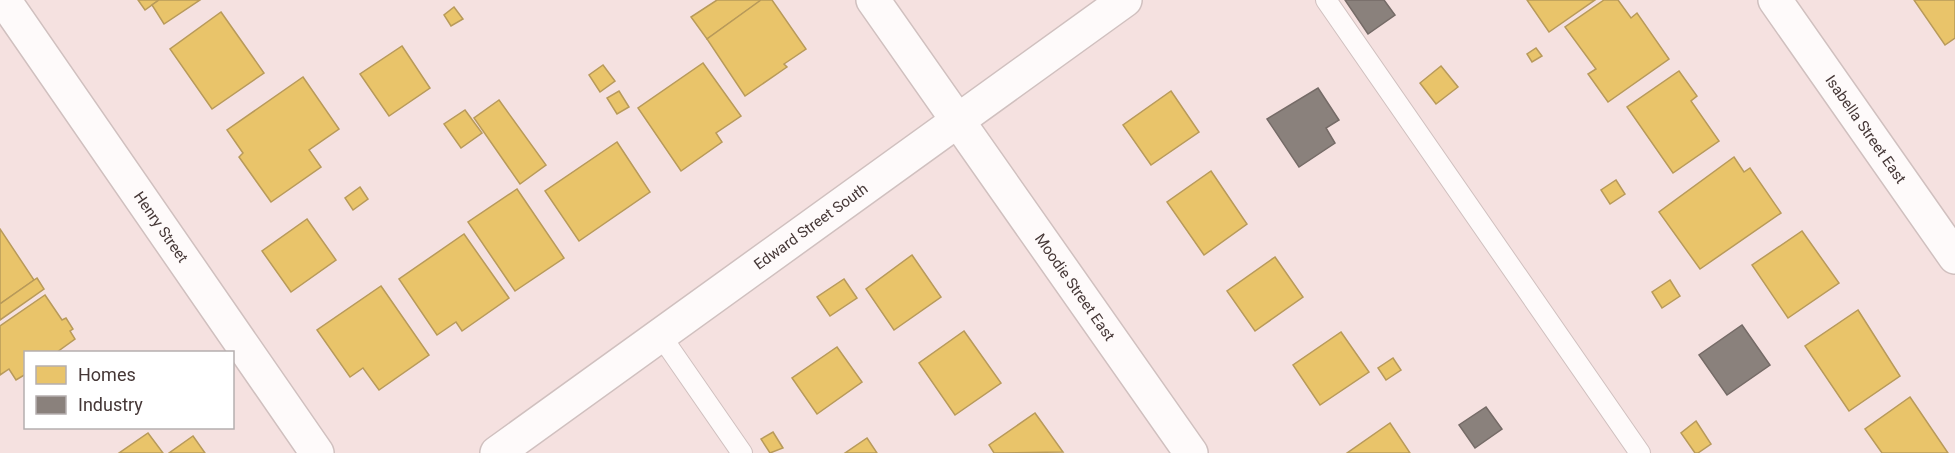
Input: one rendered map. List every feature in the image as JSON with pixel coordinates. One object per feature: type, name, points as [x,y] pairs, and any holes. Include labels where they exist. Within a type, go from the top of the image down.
[{"type":"street","name":"Henry Street","points":[[4,0],[318,453]]},
{"type":"street","name":"Moodie Street East","points":[[873,0],[1191,453]]},
{"type":"street","name":"Edward Street South","points":[[497,453],[1125,0]]},
{"type":"street","name":"Isabella Street East","points":[[1775,0],[1955,257]]},
{"type":"lane","points":[[1326,0],[1640,453]]},
{"type":"lane","points":[[661,336],[742,453]]},
{"type":"building: Homes","points":[[138,0],[159,0],[145,10]]},
{"type":"building: Homes","points":[[159,0],[200,0],[164,24],[152,5]]},
{"type":"building: Homes","points":[[717,0],[760,1],[707,39],[691,17]]},
{"type":"building: Homes","points":[[761,0],[772,0],[806,49],[784,64],[787,67],[745,96],[707,39]]},
{"type":"building: Homes","points":[[1527,0],[1595,0],[1549,32]]},
{"type":"building: Homes","points":[[1604,0],[1618,0],[1631,18],[1637,13],[1669,59],[1608,102],[1588,74],[1596,69],[1565,27]]},
{"type":"building: Homes","points":[[1914,0],[1955,0],[1955,38],[1945,45]]},
{"type":"building: Homes","points":[[454,7],[463,19],[451,26],[444,15]]},
{"type":"building: Homes","points":[[221,12],[264,73],[212,109],[170,49]]},
{"type":"building: Homes","points":[[402,46],[430,88],[389,116],[360,74]]},
{"type":"building: Homes","points":[[1536,48],[1542,56],[1532,62],[1527,54]]},
{"type":"building: Homes","points":[[703,63],[741,116],[716,133],[722,142],[681,171],[638,108]]},
{"type":"building: Homes","points":[[603,65],[615,81],[600,92],[589,75]]},
{"type":"building: Homes","points":[[1441,66],[1458,87],[1436,104],[1420,83]]},
{"type":"building: Homes","points":[[1679,71],[1697,96],[1691,101],[1719,141],[1673,173],[1627,107]]},
{"type":"building: Homes","points":[[303,77],[339,129],[309,150],[321,167],[271,202],[239,157],[243,153],[227,130]]},
{"type":"building: Homes","points":[[619,91],[629,107],[617,114],[607,98]]},
{"type":"building: Homes","points":[[1171,91],[1199,132],[1151,165],[1123,125]]},
{"type":"building: Homes","points":[[499,100],[546,165],[520,184],[474,118]]},
{"type":"building: Homes","points":[[465,110],[482,133],[461,148],[444,124]]},
{"type":"building: Homes","points":[[617,142],[650,192],[579,241],[545,191]]},
{"type":"building: Homes","points":[[1734,157],[1744,172],[1750,168],[1781,213],[1700,269],[1659,212]]},
{"type":"building: Homes","points":[[1211,171],[1247,224],[1204,255],[1167,202]]},
{"type":"building: Homes","points":[[1616,180],[1625,194],[1610,204],[1601,190]]},
{"type":"building: Homes","points":[[360,187],[368,199],[353,210],[345,198]]},
{"type":"building: Homes","points":[[517,189],[564,258],[515,291],[468,222]]},
{"type":"building: Homes","points":[[307,219],[336,260],[291,292],[262,251]]},
{"type":"building: Homes","points":[[0,229],[34,280],[0,304]]},
{"type":"building: Homes","points":[[1802,231],[1839,283],[1788,318],[1752,265]]},
{"type":"building: Homes","points":[[464,234],[509,298],[462,331],[456,322],[437,335],[399,279]]},
{"type":"building: Homes","points":[[912,255],[941,297],[894,330],[866,289]]},
{"type":"building: Homes","points":[[1275,257],[1303,297],[1255,331],[1227,291]]},
{"type":"building: Homes","points":[[37,278],[44,289],[0,320],[0,304]]},
{"type":"building: Homes","points":[[844,279],[857,298],[830,316],[817,297]]},
{"type":"building: Homes","points":[[1670,280],[1680,296],[1662,308],[1652,292]]},
{"type":"building: Homes","points":[[381,286],[429,355],[379,390],[363,368],[350,377],[317,330]]},
{"type":"building: Homes","points":[[45,295],[62,320],[66,318],[73,329],[70,331],[75,339],[58,351],[24,351],[24,375],[16,380],[9,369],[0,375],[0,326]]},
{"type":"building: Homes","points":[[1858,310],[1900,376],[1849,411],[1805,346]]},
{"type":"building: Homes","points":[[964,331],[1001,383],[955,415],[919,363]]},
{"type":"building: Homes","points":[[1341,332],[1369,372],[1320,405],[1293,365]]},
{"type":"building: Homes","points":[[837,347],[862,382],[817,414],[792,378]]},
{"type":"building: Homes","points":[[1393,358],[1401,370],[1386,380],[1378,368]]},
{"type":"building: Homes","points":[[1910,397],[1948,453],[1882,453],[1865,429]]},
{"type":"building: Homes","points":[[1035,413],[1063,452],[994,453],[989,445]]},
{"type":"building: Homes","points":[[1696,421],[1711,444],[1698,453],[1695,453],[1681,433]]},
{"type":"building: Homes","points":[[1390,423],[1410,453],[1347,453]]},
{"type":"building: Homes","points":[[773,432],[783,448],[770,453],[761,439]]},
{"type":"building: Homes","points":[[148,433],[163,453],[119,453]]},
{"type":"building: Homes","points":[[193,436],[205,453],[169,453]]},
{"type":"building: Homes","points":[[867,438],[877,453],[845,453]]},
{"type":"building: Industry","points":[[1345,0],[1384,0],[1395,15],[1368,34]]},
{"type":"building: Industry","points":[[1318,88],[1339,120],[1326,128],[1335,143],[1299,167],[1267,119]]},
{"type":"building: Industry","points":[[1742,325],[1770,365],[1727,395],[1699,355]]},
{"type":"building: Industry","points":[[1486,407],[1502,429],[1475,448],[1459,425]]}]
